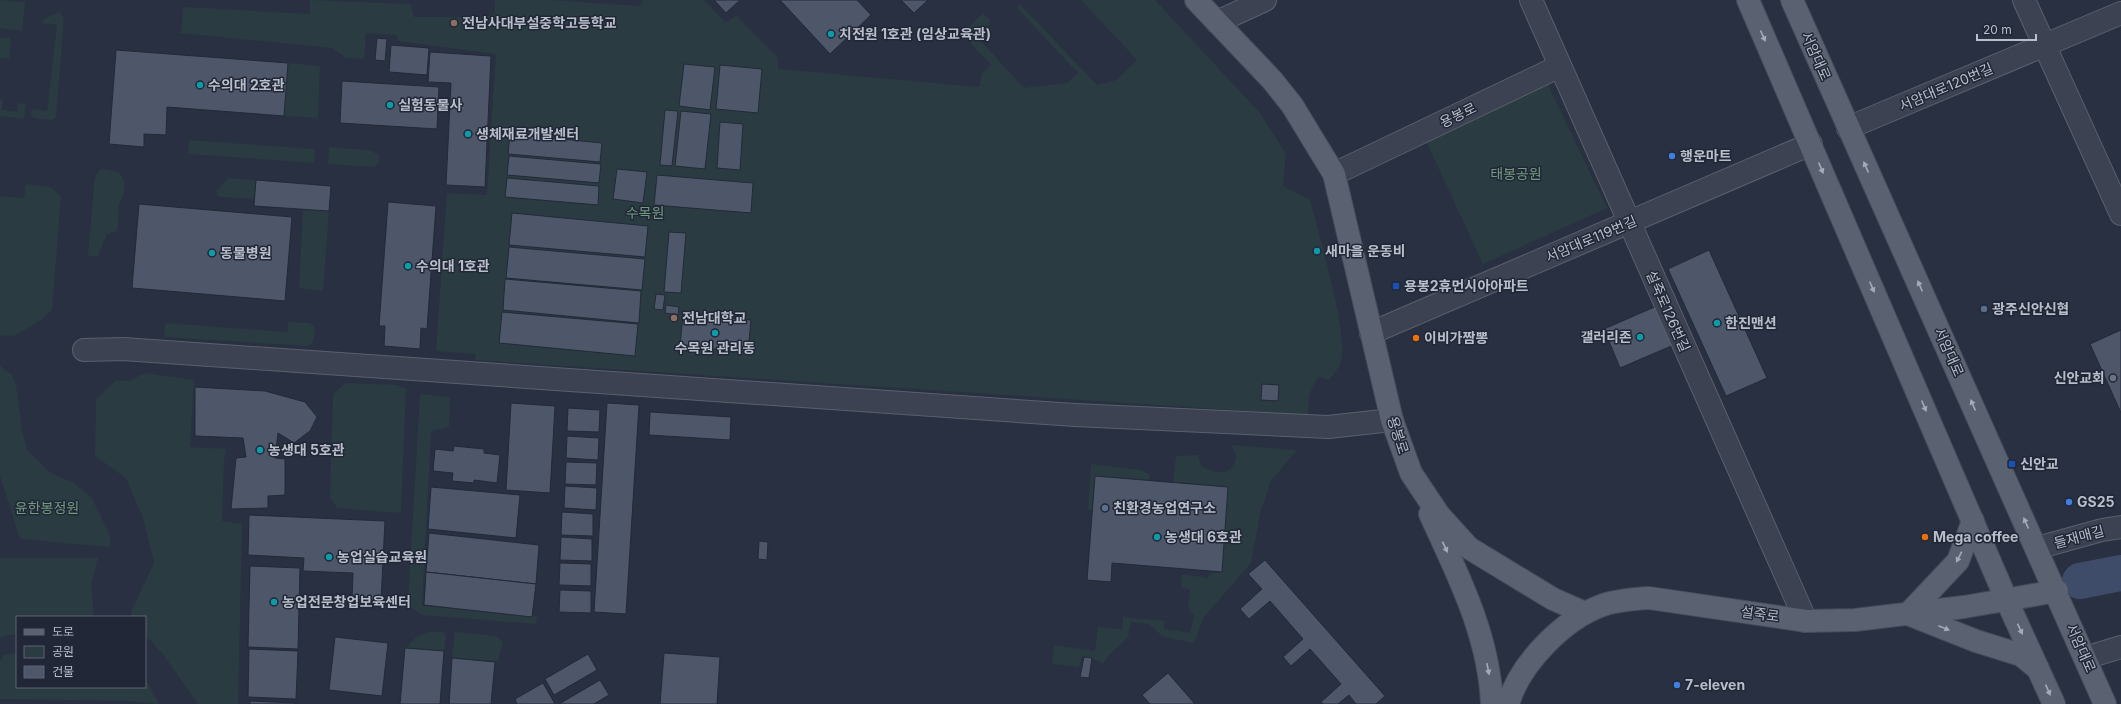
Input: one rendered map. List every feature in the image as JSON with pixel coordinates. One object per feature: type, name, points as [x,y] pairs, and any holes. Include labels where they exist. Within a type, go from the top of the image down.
[{"type":"main road","name":"용봉로","points":[[1196,0],[1272,80],[1292,105],[1334,174],[1392,420],[1411,473],[1439,515],[1469,548],[1553,599],[1585,613]]},
{"type":"main road","points":[[1748,0],[2007,601],[2054,704]]},
{"type":"main road","name":"서암대로","points":[[1792,0],[1848,128],[2057,591],[2105,704]]},
{"type":"main road","points":[[1411,473],[1466,592],[1479,628],[1491,684],[1492,704]]},
{"type":"main road","points":[[1973,521],[1958,561],[1908,614],[1976,641],[2021,655],[2039,670]]},
{"type":"main road","name":"설죽로","points":[[1508,704],[1518,682],[1530,663],[1556,634],[1585,613],[1604,605],[1649,598],[1806,621],[1855,620],[2007,601],[2057,591]]},
{"type":"street","points":[[1217,22],[1265,0]]},
{"type":"street","name":"설죽로126번길","points":[[1531,0],[1806,621]]},
{"type":"street","points":[[2024,0],[2121,214]]},
{"type":"street","name":"서암대로120번길","points":[[1848,128],[2121,12]]},
{"type":"street","name":"용봉로","points":[[1334,174],[1560,66]]},
{"type":"street","name":"서암대로119번길","points":[[1371,333],[1811,144]]},
{"type":"street","points":[[84,350],[129,349],[1075,415],[1328,427],[1392,420]]},
{"type":"street","name":"들재매길","points":[[2040,553],[2102,530],[2121,527]]},
{"type":"street","points":[[2081,649],[2121,647]]},
{"type":"green space","points":[[0,0],[25,2],[22,31],[0,28]]},
{"type":"green space","name":"수목원","points":[[310,0],[411,4],[414,17],[487,17],[495,13],[495,0],[552,0],[640,6],[643,0],[704,0],[726,23],[736,15],[778,58],[778,69],[979,87],[982,74],[991,65],[962,34],[983,13],[990,20],[989,26],[978,38],[1024,88],[1067,83],[1078,73],[1017,8],[1020,4],[1097,85],[1116,80],[1137,60],[1081,0],[1155,0],[1260,113],[1286,154],[1283,186],[1310,200],[1337,306],[1341,329],[1341,362],[1329,380],[1318,377],[1309,395],[1308,415],[475,360],[476,354],[436,351],[447,193],[487,195],[496,54],[398,41],[396,35],[366,33],[364,59],[346,58],[332,48],[181,33],[183,7],[310,14]]},
{"type":"green space","points":[[59,12],[64,18],[56,118],[52,120],[34,118],[31,115],[32,109],[47,111],[57,25],[42,23],[44,19]]},
{"type":"green space","points":[[0,38],[9,38],[11,42],[9,59],[0,58]]},
{"type":"green space","points":[[288,63],[320,66],[318,118],[284,116]]},
{"type":"green space","name":"태봉공원","points":[[1547,83],[1607,208],[1483,264],[1426,141]]},
{"type":"green space","points":[[0,99],[3,100],[2,110],[17,112],[18,103],[26,104],[24,119],[0,116]]},
{"type":"green space","points":[[189,140],[315,149],[314,163],[188,154]]},
{"type":"green space","points":[[329,147],[369,150],[379,155],[379,163],[374,167],[328,164]]},
{"type":"green space","points":[[101,169],[119,172],[124,181],[124,189],[118,207],[117,231],[107,234],[98,256],[88,256],[94,185],[96,175]]},
{"type":"green space","points":[[229,178],[256,180],[255,199],[221,197],[217,195],[217,190]]},
{"type":"green space","points":[[26,184],[50,187],[61,196],[52,310],[43,319],[14,336],[0,335],[0,196],[24,198]]},
{"type":"green space","points":[[303,209],[329,211],[323,291],[299,288]]},
{"type":"green space","points":[[288,322],[310,323],[314,326],[314,337],[308,346],[164,337],[165,323],[288,332]]},
{"type":"green space","name":"윤한봉정원","points":[[0,366],[12,375],[16,385],[22,430],[28,451],[51,473],[74,483],[92,498],[110,536],[110,547],[20,539],[0,476]]},
{"type":"green space","points":[[145,373],[194,380],[190,447],[226,449],[224,462],[222,521],[242,524],[238,704],[198,704],[162,653],[146,635],[146,616],[131,616],[131,612],[154,563],[143,518],[126,478],[95,456],[96,400],[116,380],[129,381]]},
{"type":"green space","points":[[346,383],[396,385],[406,389],[401,511],[396,513],[337,508],[330,497],[333,394]]},
{"type":"green space","points":[[420,394],[450,397],[449,427],[431,431],[422,606],[537,616],[536,624],[422,615],[413,609],[408,602]]},
{"type":"green space","points":[[1231,445],[1297,450],[1271,481],[1261,510],[1251,563],[1204,617],[1194,643],[1163,637],[1149,624],[1131,622],[1128,637],[1108,656],[1103,664],[1092,658],[1082,656],[1079,667],[1052,664],[1054,645],[1095,651],[1098,627],[1122,629],[1123,616],[1165,621],[1164,629],[1190,633],[1194,616],[1188,607],[1190,590],[1181,587],[1182,574],[1208,578],[1210,574],[1222,572],[1228,487],[1173,482],[1176,456],[1198,455],[1201,466],[1213,471],[1224,472],[1232,467],[1235,461],[1236,454]]},
{"type":"green space","points":[[1091,464],[1141,470],[1150,475],[1149,480],[1095,476],[1092,510],[1088,510]]},
{"type":"green space","points":[[0,558],[98,558],[91,584],[94,615],[16,616],[16,634],[0,637]]},
{"type":"green space","points":[[428,632],[444,632],[446,637],[444,651],[405,648],[418,636]]},
{"type":"green space","points":[[455,632],[496,636],[503,642],[498,661],[452,658]]},
{"type":"green space","points":[[16,653],[16,688],[146,688],[146,680],[159,704],[128,701],[0,699],[0,661],[5,654]]},
{"type":"building","points":[[714,0],[740,0],[726,13]]},
{"type":"building","name":"치전원 1호관 (임상교육관)","points":[[780,0],[857,0],[871,15],[830,54]]},
{"type":"building","name":"치전원 1호관 (임상교육관)","points":[[901,0],[928,0],[914,13]]},
{"type":"building","points":[[377,38],[387,39],[385,61],[375,60]]},
{"type":"building","points":[[391,45],[429,48],[427,75],[389,72]]},
{"type":"building","name":"수의대 2호관","points":[[116,50],[288,63],[284,116],[167,107],[166,135],[144,134],[144,147],[109,144]]},
{"type":"building","name":"생체재료개발센터","points":[[430,52],[491,56],[485,187],[446,185],[451,83],[428,82]]},
{"type":"building","points":[[684,64],[715,67],[710,110],[679,106]]},
{"type":"building","points":[[720,65],[762,69],[758,113],[716,109]]},
{"type":"building","name":"실험동물사","points":[[342,81],[439,87],[437,129],[340,123]]},
{"type":"building","points":[[665,110],[678,111],[672,166],[660,165]]},
{"type":"building","points":[[681,111],[711,114],[705,169],[675,166]]},
{"type":"building","points":[[720,122],[743,124],[740,170],[717,168]]},
{"type":"building","points":[[510,134],[602,143],[600,162],[508,154]]},
{"type":"building","points":[[509,156],[601,164],[599,183],[507,175]]},
{"type":"building","points":[[617,169],[647,172],[643,203],[613,199]]},
{"type":"building","points":[[657,175],[753,183],[751,213],[654,205]]},
{"type":"building","points":[[507,178],[599,186],[598,205],[505,197]]},
{"type":"building","points":[[256,180],[331,186],[329,211],[254,206]]},
{"type":"building","name":"수의대 1호관","points":[[388,202],[436,206],[427,329],[421,328],[420,349],[384,346],[385,326],[379,326]]},
{"type":"building","name":"동물병원","points":[[139,204],[292,217],[285,301],[132,288]]},
{"type":"building","points":[[512,213],[648,226],[645,257],[509,245]]},
{"type":"building","points":[[669,232],[686,233],[681,293],[664,292]]},
{"type":"building","points":[[509,247],[645,259],[642,290],[506,278]]},
{"type":"building","name":"한진맨션","points":[[1709,250],[1767,378],[1726,396],[1668,269]]},
{"type":"building","points":[[505,279],[641,291],[639,323],[503,310]]},
{"type":"building","points":[[656,294],[665,295],[663,310],[654,309]]},
{"type":"building","points":[[666,305],[679,307],[678,315],[665,313]]},
{"type":"building","name":"갤러리존","points":[[1659,305],[1676,344],[1620,368],[1604,329]]},
{"type":"building","points":[[502,312],[638,324],[635,356],[499,343]]},
{"type":"building","name":"수목원 관리동","points":[[683,314],[751,320],[748,352],[680,346]]},
{"type":"building","name":"신안교회","points":[[2121,330],[2121,413],[2090,344]]},
{"type":"building","points":[[1262,384],[1279,385],[1278,401],[1261,400]]},
{"type":"building","name":"농생대 5호관","points":[[195,387],[265,391],[305,402],[317,417],[310,431],[294,443],[278,433],[275,458],[285,459],[285,495],[268,496],[268,508],[231,509],[236,458],[246,457],[243,438],[195,436]]},
{"type":"building","points":[[511,403],[555,406],[550,493],[506,490]]},
{"type":"building","points":[[607,403],[639,405],[626,614],[594,612]]},
{"type":"building","points":[[568,408],[600,410],[599,432],[567,431]]},
{"type":"building","points":[[650,412],[731,417],[730,440],[649,435]]},
{"type":"building","points":[[567,436],[599,438],[598,460],[566,458]]},
{"type":"building","points":[[454,446],[484,449],[484,453],[500,455],[497,483],[474,480],[474,483],[452,481],[453,473],[433,471],[435,449],[453,451]]},
{"type":"building","points":[[566,462],[597,463],[596,485],[565,484]]},
{"type":"building","name":"농생대 6호관","points":[[1095,476],[1228,487],[1222,572],[1112,563],[1111,582],[1087,580]]},
{"type":"building","points":[[565,486],[597,488],[596,510],[564,508]]},
{"type":"building","points":[[431,487],[520,495],[516,538],[428,529]]},
{"type":"building","points":[[562,512],[593,514],[593,536],[561,535]]},
{"type":"building","name":"농업실습교육원","points":[[249,515],[385,521],[381,601],[352,599],[353,573],[303,571],[304,558],[248,555]]},
{"type":"building","points":[[429,533],[539,545],[536,584],[426,572]]},
{"type":"building","points":[[561,537],[592,539],[592,561],[560,560]]},
{"type":"building","points":[[759,541],[768,542],[767,560],[758,559]]},
{"type":"building","points":[[1265,560],[1385,696],[1376,704],[1356,704],[1349,695],[1338,704],[1323,704],[1321,702],[1341,684],[1310,649],[1291,666],[1283,657],[1303,639],[1270,601],[1249,619],[1240,609],[1262,589],[1248,574]]},
{"type":"building","points":[[560,563],[591,564],[591,586],[559,585]]},
{"type":"building","name":"농업전문창업보육센터","points":[[250,566],[300,568],[298,649],[248,647]]},
{"type":"building","points":[[426,572],[536,584],[532,617],[424,605]]},
{"type":"building","points":[[560,590],[591,591],[591,613],[559,612]]},
{"type":"building","points":[[335,637],[388,643],[382,696],[329,690]]},
{"type":"building","points":[[405,648],[444,651],[440,704],[400,704]]},
{"type":"building","points":[[249,649],[298,651],[296,699],[248,697]]},
{"type":"building","points":[[664,653],[720,657],[717,704],[660,704]]},
{"type":"building","points":[[588,654],[597,670],[554,695],[545,679]]},
{"type":"building","points":[[1084,657],[1092,658],[1089,678],[1080,677]]},
{"type":"building","points":[[452,658],[495,662],[491,704],[449,704]]},
{"type":"building","points":[[1168,673],[1195,704],[1150,704],[1142,695]]},
{"type":"building","points":[[600,680],[609,695],[594,704],[559,704]]},
{"type":"building","points":[[543,683],[555,704],[517,704],[515,699]]},
{"type":"building","points":[[250,701],[296,703],[296,704],[250,704]]},
{"type":"waterway","points":[[2080,581],[2121,573]]},
{"type":"place","name":"전남사대부설중학고등학교","points":[[454,23]]},
{"type":"place","name":"치전원 1호관 (임상교육관)","points":[[831,34]]},
{"type":"place","name":"수의대 2호관","points":[[200,85]]},
{"type":"place","name":"실험동물사","points":[[390,105]]},
{"type":"place","name":"생체재료개발센터","points":[[468,134]]},
{"type":"place","name":"행운마트","points":[[1672,156]]},
{"type":"place","name":"새마을 운동비","points":[[1317,251]]},
{"type":"place","name":"동물병원","points":[[212,253]]},
{"type":"place","name":"수의대 1호관","points":[[408,266]]},
{"type":"place","name":"용봉2휴먼시아아파트","points":[[1396,286]]},
{"type":"place","name":"광주신안신협","points":[[1984,309]]},
{"type":"place","name":"전남대학교","points":[[674,318]]},
{"type":"place","name":"한진맨션","points":[[1717,323]]},
{"type":"place","name":"수목원 관리동","points":[[715,333]]},
{"type":"place","name":"갤러리존","points":[[1640,337]]},
{"type":"place","name":"이비가짬뽕","points":[[1416,338]]},
{"type":"place","name":"신안교회","points":[[2113,378]]},
{"type":"place","name":"농생대 5호관","points":[[260,450]]},
{"type":"place","name":"신안교","points":[[2012,464]]},
{"type":"place","name":"GS25","points":[[2069,502]]},
{"type":"place","name":"친환경농업연구소","points":[[1105,508]]},
{"type":"place","name":"농생대 6호관","points":[[1157,537]]},
{"type":"place","name":"Mega coffee","points":[[1925,537]]},
{"type":"place","name":"농업실습교육원","points":[[329,557]]},
{"type":"place","name":"농업전문창업보육센터","points":[[274,602]]},
{"type":"place","name":"7-eleven","points":[[1677,685]]}]
